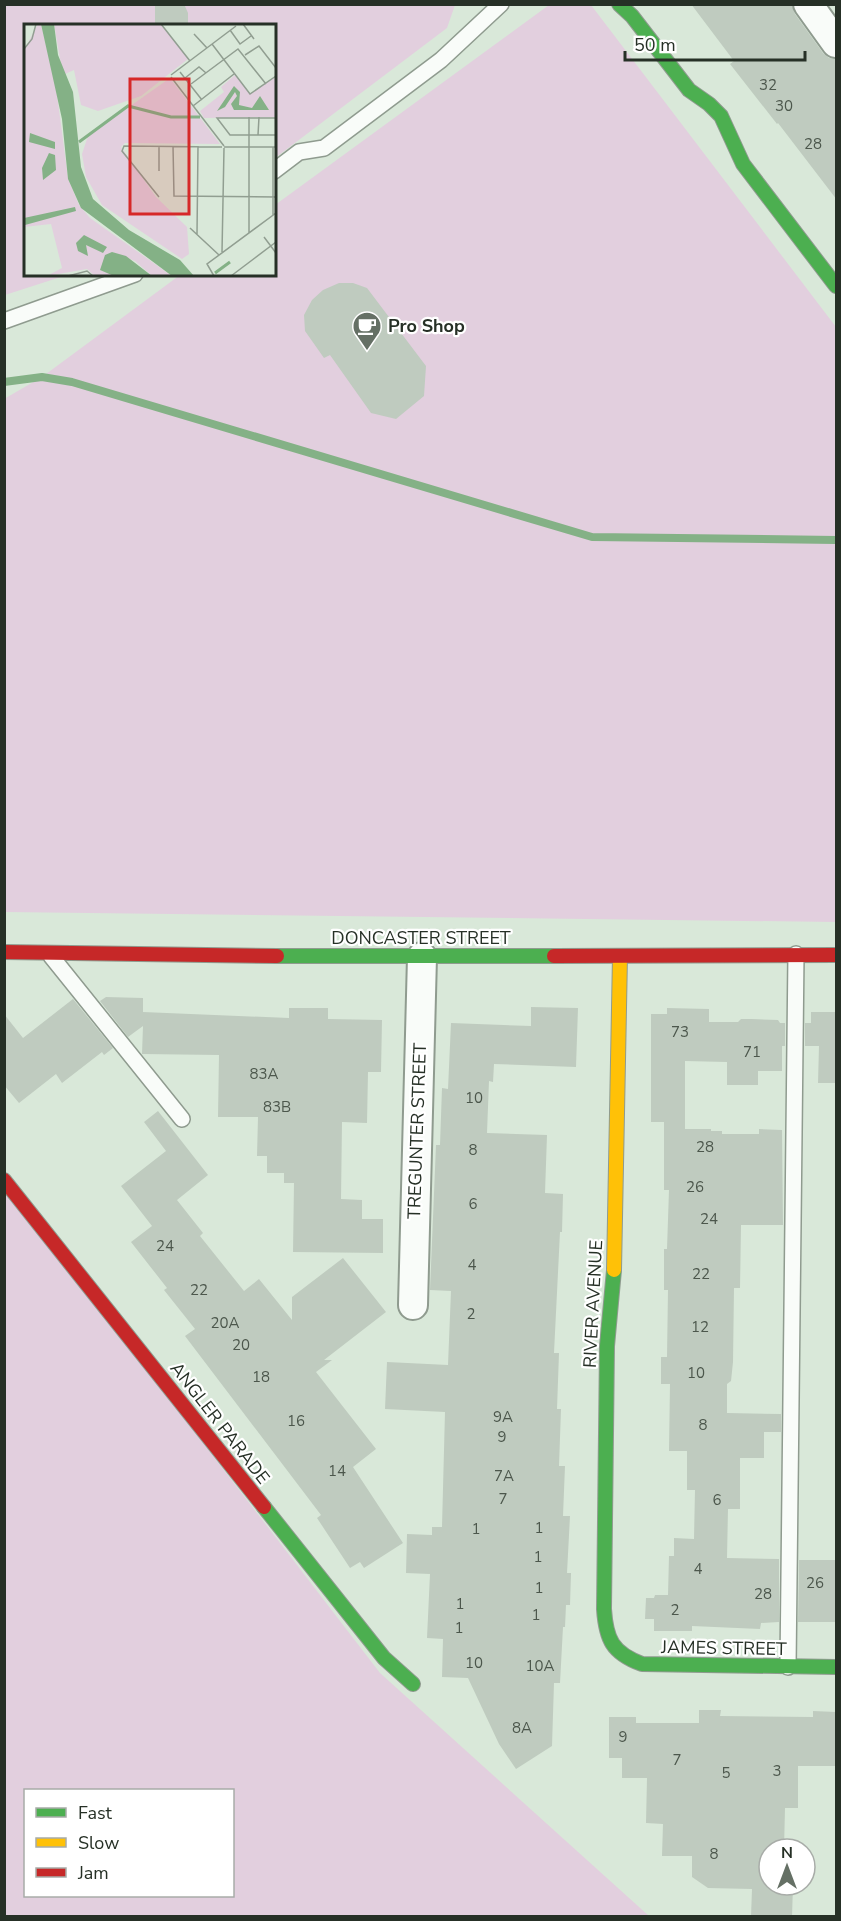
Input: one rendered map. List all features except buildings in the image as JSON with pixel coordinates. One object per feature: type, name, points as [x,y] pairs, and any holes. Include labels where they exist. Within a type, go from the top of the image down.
[{"type":"street","points":[[808,4],[837,43]]},
{"type":"street","points":[[626,8],[678,77],[720,116],[743,164],[837,286]]},
{"type":"street","name":"DONCASTER STREET","points":[[4,952],[422,957],[837,955]]},
{"type":"street","name":"RIVER AVENUE","points":[[615,1650],[608,1638],[604,1609],[607,1346],[614,1266],[620,956]]},
{"type":"street","name":"TREGUNTER STREET","points":[[412,1305],[422,957]]},
{"type":"street","name":"ANGLER PARADE","points":[[4,1180],[384,1658],[413,1684]]},
{"type":"street","name":"JAMES STREET","points":[[615,1650],[642,1664],[837,1667]]},
{"type":"lane","points":[[276,169],[299,152],[324,148],[441,60],[501,4]]},
{"type":"lane","points":[[4,321],[129,276]]},
{"type":"lane","points":[[49,954],[182,1119]]},
{"type":"lane","points":[[788,1667],[796,954]]},
{"type":"shaded area","points":[[4,5],[455,5],[447,28],[276,157],[276,24],[24,24],[24,276],[64,276],[5,295]]},
{"type":"shaded area","points":[[549,5],[591,5],[836,327],[836,922],[5,912],[4,399],[42,377],[179,276],[276,276],[276,204]]},
{"type":"shaded area","points":[[4,1184],[380,1673],[649,1916],[5,1916]]},
{"type":"waterway","points":[[4,382],[42,377],[72,382],[592,537],[836,540]]},
{"type":"traffic: fast","points":[[619,4],[632,16],[689,90],[721,116],[743,164],[836,286]]},
{"type":"traffic: fast","points":[[277,956],[554,956]]},
{"type":"traffic: fast","points":[[614,1270],[607,1346],[604,1609],[612,1644],[624,1655],[642,1664],[836,1667]]},
{"type":"traffic: fast","points":[[264,1507],[384,1658],[413,1684]]},
{"type":"traffic: slow","points":[[614,1270],[620,956]]},
{"type":"traffic: jam","points":[[4,952],[277,956]]},
{"type":"traffic: jam","points":[[554,956],[836,955]]},
{"type":"traffic: jam","points":[[4,1180],[264,1507]]},
{"type":"place","name":"Pro Shop","points":[[367,352]]}]
